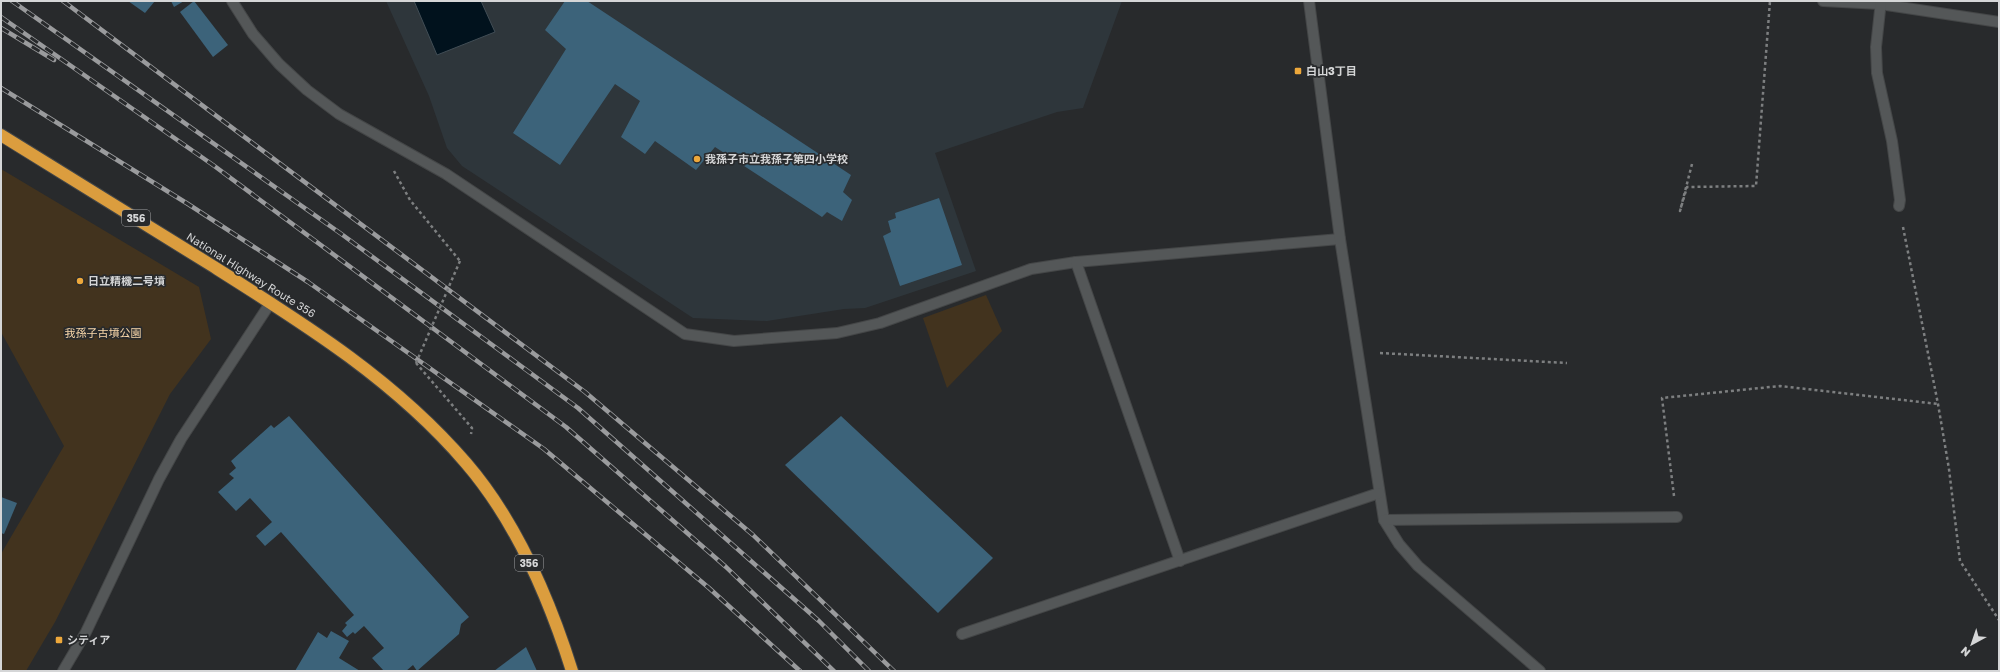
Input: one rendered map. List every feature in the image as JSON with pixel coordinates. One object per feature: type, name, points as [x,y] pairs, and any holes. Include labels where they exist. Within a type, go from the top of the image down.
[{"type":"highway","name":"National Highway Route 356","points":[[1,135],[271,302],[333,343],[381,381],[430,423],[467,464],[494,500],[522,548],[544,595],[572,671]]},
{"type":"street","points":[[232,1],[253,34],[279,64],[307,90],[339,114],[446,174],[685,334],[734,341],[837,333],[880,323],[1031,269],[1076,262],[1340,239]]},
{"type":"street","points":[[1309,1],[1340,239],[1384,520],[1399,544],[1418,566],[1538,671]]},
{"type":"street","points":[[1822,1],[1880,3],[1999,22]]},
{"type":"street","points":[[1880,3],[1876,47],[1877,73],[1892,141],[1900,200],[1899,206]]},
{"type":"street","points":[[1076,262],[1180,561]]},
{"type":"street","points":[[63,671],[86,632],[156,486],[181,438],[271,302]]},
{"type":"street","points":[[962,634],[1379,493]]},
{"type":"street","points":[[1384,520],[1677,517]]},
{"type":"path","points":[[1692,164],[1680,211],[1687,187],[1756,186],[1770,1]]},
{"type":"path","points":[[410,200],[460,261],[416,363]]},
{"type":"path","points":[[1899,206],[1938,404],[1949,469],[1960,561],[1999,620]]},
{"type":"path","points":[[1357,352],[1566,363]]},
{"type":"path","points":[[1677,517],[1662,398],[1780,386],[1938,404]]},
{"type":"shaded area","name":"我孫子市立我孫子第四小学校","points":[[386,1],[1122,1],[1083,108],[1057,112],[935,153],[976,271],[865,308],[844,309],[767,321],[693,318],[462,166],[447,148],[429,96]]},
{"type":"green space","name":"我孫子古墳公園","points":[[1,169],[199,287],[211,339],[170,394],[55,622],[26,671],[1,671],[1,554],[64,446],[1,332]]},
{"type":"green space","points":[[986,295],[1002,331],[947,388],[923,318]]},
{"type":"water","points":[[414,1],[481,1],[495,32],[437,55]]},
{"type":"building","points":[[128,1],[155,1],[145,13]]},
{"type":"building","points":[[171,1],[184,1],[174,7]]},
{"type":"building","points":[[194,1],[228,45],[213,57],[180,12]]},
{"type":"building","points":[[565,1],[587,1],[851,175],[843,192],[852,200],[842,221],[827,212],[822,217],[715,147],[696,170],[655,141],[645,154],[621,137],[640,101],[615,84],[560,165],[513,133],[566,49],[545,30]]},
{"type":"building","points":[[939,198],[962,265],[900,286],[883,236],[891,232],[888,221],[896,218],[895,213]]},
{"type":"building","points":[[289,416],[469,617],[461,624],[459,634],[417,671],[413,665],[406,671],[384,671],[372,658],[384,648],[364,626],[355,634],[353,632],[347,637],[342,631],[347,625],[345,623],[354,615],[281,532],[265,546],[256,536],[272,522],[250,498],[236,511],[218,492],[234,478],[229,474],[236,468],[231,461],[271,425],[274,428]]},
{"type":"building","points":[[841,416],[993,558],[938,613],[785,465]]},
{"type":"building","points":[[1,497],[17,503],[4,534],[1,533]]},
{"type":"building","points":[[331,631],[349,641],[339,658],[360,671],[295,671],[318,632],[327,638]]},
{"type":"building","points":[[526,647],[537,671],[494,671]]},
{"type":"railway","points":[[12,1],[340,233],[578,408],[819,621],[869,671]]},
{"type":"railway","points":[[63,1],[585,392],[753,535],[894,671]]},
{"type":"railway","points":[[1,17],[213,165],[566,427],[726,567],[834,671]]},
{"type":"railway","points":[[1,28],[54,60]]},
{"type":"railway","points":[[1,88],[188,204],[308,282],[544,449],[709,588],[800,671]]},
{"type":"place","name":"白山3丁目","points":[[1298,71]]},
{"type":"place","name":"我孫子市立我孫子第四小学校","points":[[697,159]]},
{"type":"place","name":"日立精機二号墳","points":[[80,281]]},
{"type":"place","name":"シティア","points":[[59,640]]}]
